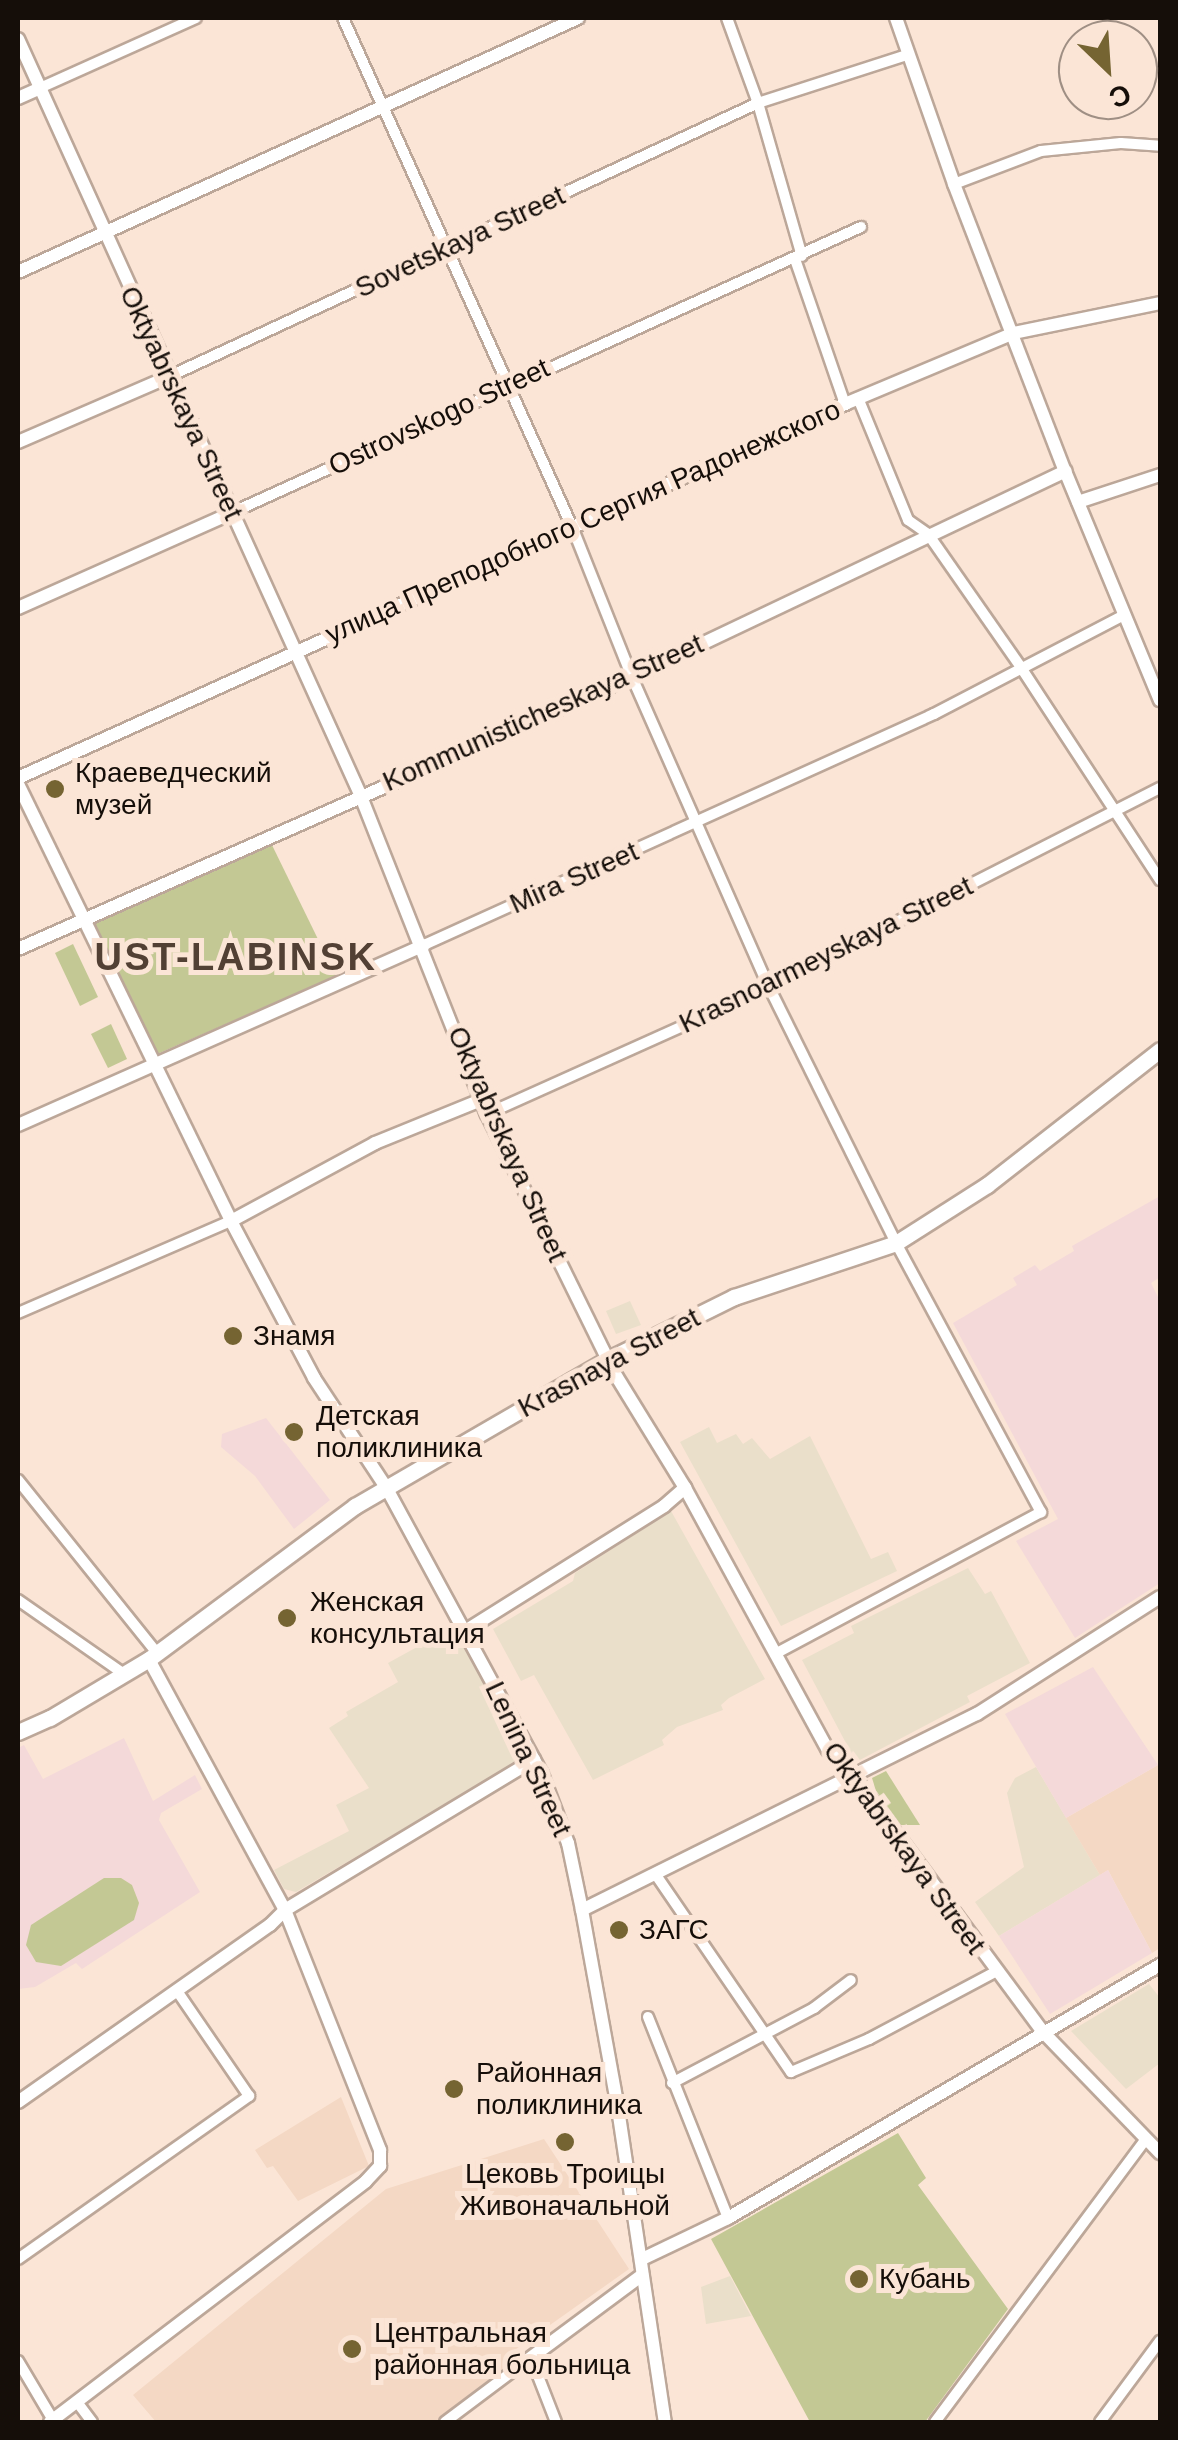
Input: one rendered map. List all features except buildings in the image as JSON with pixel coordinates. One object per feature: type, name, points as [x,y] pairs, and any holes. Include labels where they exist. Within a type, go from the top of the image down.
[{"type":"main road","name":"Krasnaya Street","points":[[18,1732],[153,1656],[386,1487],[608,1360],[734,1297],[896,1243],[986,1185],[1160,1050]]},
{"type":"street","points":[[18,98],[196,18]]},
{"type":"street","points":[[343,18],[573,529],[632,678],[769,988],[896,1243],[1041,1512],[777,1653]]},
{"type":"street","points":[[18,272],[103,230],[578,18]]},
{"type":"street","points":[[726,18],[758,103],[844,404]]},
{"type":"street","points":[[896,18],[954,184],[1065,471],[1160,700]]},
{"type":"street","name":"Oktyabrskaya Street","points":[[18,39],[360,794],[424,945],[484,1107],[608,1360],[685,1488],[828,1750],[855,1778],[995,1972],[1044,2033],[1160,2153]]},
{"type":"street","name":"Sovetskaya Street","points":[[18,442],[168,377],[758,103],[907,55]]},
{"type":"street","points":[[954,184],[1041,151],[1121,143],[1160,146]]},
{"type":"street","name":"Ostrovskogo Street","points":[[18,608],[861,227]]},
{"type":"street","name":"улица Преподобного Сергия Радонежского","points":[[18,781],[858,398],[1014,333],[1160,303]]},
{"type":"street","points":[[858,398],[908,520],[928,534],[1117,810],[1160,880]]},
{"type":"street","name":"Kommunisticheskaya Street","points":[[18,949],[360,794],[632,678],[1065,471]]},
{"type":"street","points":[[1078,502],[1160,475]]},
{"type":"street","name":"Mira Street","points":[[18,1125],[696,824],[934,714],[1124,615]]},
{"type":"street","name":"Lenina Street","points":[[18,781],[231,1222],[314,1378],[386,1487],[465,1631],[534,1760],[568,1843],[642,2259],[664,2422]]},
{"type":"street","name":"Krasnoarmeyskaya Street","points":[[18,1313],[231,1222],[375,1144],[484,1107],[769,988],[1160,788]]},
{"type":"street","points":[[18,1480],[153,1656],[285,1910],[380,2150],[380,2166],[366,2181],[52,2421],[18,2361]]},
{"type":"street","points":[[465,1631],[664,1506],[685,1488]]},
{"type":"street","points":[[582,1910],[855,1778],[977,1714],[1160,1597]]},
{"type":"street","points":[[18,1600],[124,1674]]},
{"type":"street","points":[[18,2102],[285,1910],[534,1760]]},
{"type":"street","points":[[656,1876],[791,2072],[868,2039],[995,1972]]},
{"type":"street","points":[[642,2259],[728,2218],[1160,1966]]},
{"type":"street","points":[[672,2084],[767,2034],[851,1980]]},
{"type":"street","points":[[18,2259],[248,2096],[176,1991]]},
{"type":"street","points":[[648,2017],[728,2218]]},
{"type":"street","points":[[934,2422],[1146,2140]]},
{"type":"street","points":[[445,2422],[642,2275]]},
{"type":"street","points":[[1100,2422],[1160,2342]]},
{"type":"street","points":[[528,2360],[556,2422]]},
{"type":"street","points":[[77,2402],[92,2422]]},
{"type":"shaded area","points":[[1160,1196],[1160,1277],[1151,1283],[1160,1301],[1160,1583],[1075,1638],[1016,1541],[1058,1519],[953,1323],[1017,1285],[1013,1278],[1035,1265],[1040,1271],[1074,1251],[1072,1246]]},
{"type":"shaded area","points":[[630,1301],[641,1325],[616,1334],[606,1311]]},
{"type":"shaded area","points":[[266,1418],[330,1500],[294,1529],[255,1476],[221,1447],[222,1434]]},
{"type":"shaded area","points":[[709,1427],[717,1443],[736,1434],[743,1444],[752,1438],[770,1459],[810,1436],[871,1559],[888,1552],[897,1571],[781,1626],[680,1442]]},
{"type":"shaded area","points":[[671,1511],[765,1679],[729,1698],[721,1705],[723,1710],[677,1727],[662,1740],[664,1745],[593,1780],[534,1675],[521,1681],[493,1629],[573,1581],[575,1573]]},
{"type":"shaded area","points":[[968,1568],[985,1594],[991,1591],[1030,1663],[967,1696],[970,1702],[856,1762],[802,1660],[854,1633],[851,1626]]},
{"type":"shaded area","points":[[457,1625],[523,1744],[522,1759],[296,1892],[284,1889],[274,1870],[349,1831],[336,1805],[369,1788],[329,1728],[348,1716],[346,1712],[398,1682],[388,1663]]},
{"type":"shaded area","points":[[1093,1667],[1158,1765],[1066,1818],[1005,1714]]},
{"type":"shaded area","points":[[124,1738],[153,1801],[195,1775],[202,1789],[161,1813],[159,1820],[200,1892],[82,1969],[76,1963],[35,1987],[18,1989],[18,1748],[24,1745],[43,1779]]},
{"type":"shaded area","points":[[1158,1765],[1160,1948],[1152,1953],[1108,1870],[1100,1875],[1066,1818]]},
{"type":"shaded area","points":[[1036,1767],[1100,1875],[999,1936],[975,1902],[1024,1867],[1007,1793],[1015,1778]]},
{"type":"shaded area","points":[[1108,1870],[1152,1953],[1050,2014],[999,1936]]},
{"type":"shaded area","points":[[1149,1984],[1160,1998],[1160,2063],[1126,2089],[1071,2031]]},
{"type":"shaded area","points":[[341,2097],[369,2166],[298,2201],[273,2166],[267,2168],[255,2150]]},
{"type":"shaded area","points":[[544,2139],[629,2269],[505,2357],[509,2368],[438,2422],[156,2422],[133,2395],[386,2189]]},
{"type":"shaded area","points":[[730,2276],[751,2316],[706,2324],[701,2287]]},
{"type":"green space","points":[[270,841],[336,976],[155,1055],[89,923]]},
{"type":"green space","points":[[73,944],[98,997],[80,1006],[55,953]]},
{"type":"green space","points":[[111,1024],[127,1059],[108,1068],[91,1034]]},
{"type":"green space","points":[[886,1771],[920,1825],[900,1825],[876,1791],[872,1778]]},
{"type":"green space","points":[[104,1878],[121,1878],[132,1885],[139,1903],[134,1920],[61,1966],[36,1962],[26,1945],[31,1925]]},
{"type":"green space","name":"Кубань","points":[[898,2133],[926,2178],[918,2185],[1008,2309],[925,2422],[810,2422],[711,2239]]},
{"type":"place","name":"Краеведческий музей","points":[[55,789]]},
{"type":"place","name":"Знамя","points":[[233,1336]]},
{"type":"place","name":"Детская поликлиника","points":[[294,1432]]},
{"type":"place","name":"Женская консультация","points":[[287,1618]]},
{"type":"place","name":"ЗАГС","points":[[619,1930]]},
{"type":"place","name":"Районная поликлиника","points":[[454,2089]]},
{"type":"place","name":"Цековь Троицы Живоначальной","points":[[565,2142]]},
{"type":"place","name":"Кубань","points":[[859,2279]]},
{"type":"place","name":"Центральная районная больница","points":[[352,2349]]},
{"type":"district","name":"UST-LABINSK","points":[[236,958]]}]
